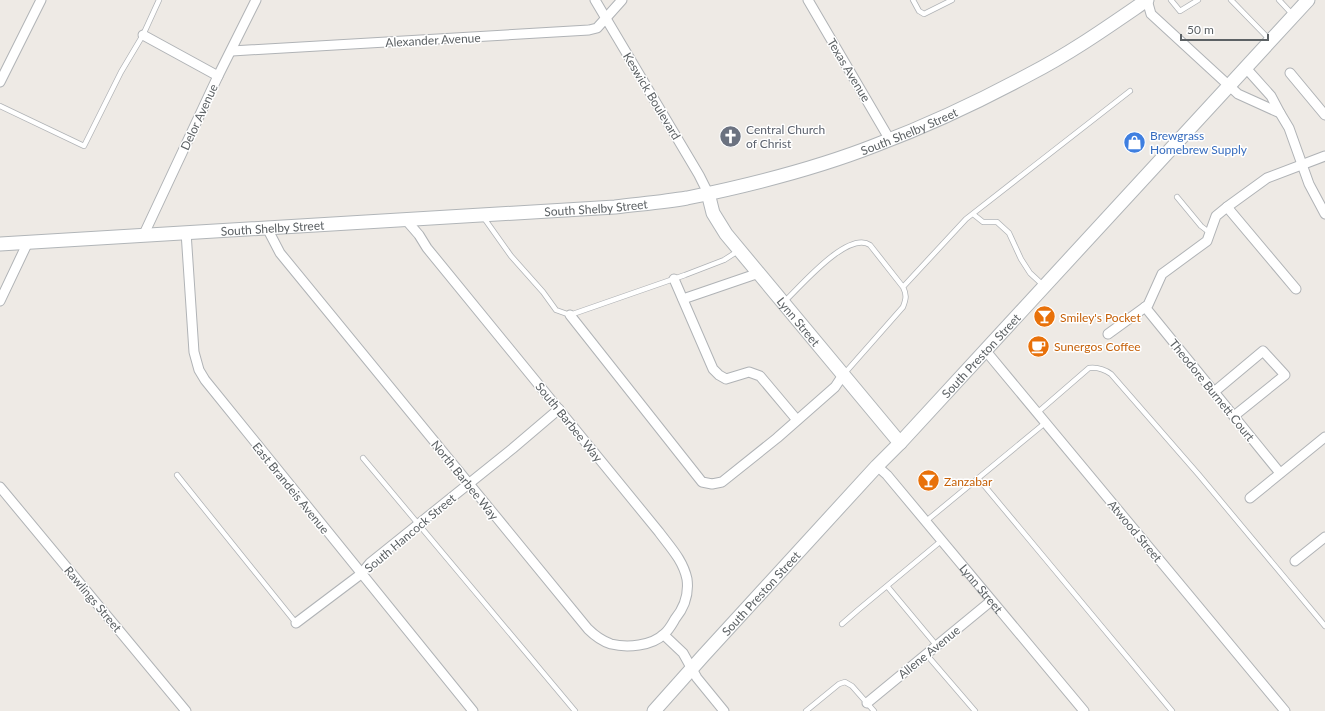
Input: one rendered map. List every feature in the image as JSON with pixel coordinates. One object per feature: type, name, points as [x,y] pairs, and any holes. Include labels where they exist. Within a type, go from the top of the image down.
[{"type":"main road","name":"South Shelby Street","points":[[0,244],[144,234],[615,207],[686,198],[798,172],[890,140],[964,107],[1031,74],[1096,35],[1147,0]]},
{"type":"main road","name":"South Preston Street","points":[[654,711],[877,466],[900,443],[1228,85],[1308,0]]},
{"type":"main road","name":"Lynn Street","points":[[708,193],[713,213],[726,234],[900,443]]},
{"type":"street","points":[[0,82],[41,0]]},
{"type":"street","name":"Delor Avenue","points":[[144,234],[218,76],[232,51],[256,0]]},
{"type":"street","name":"Keswick Boulevard","points":[[595,0],[699,175],[708,193]]},
{"type":"street","name":"Alexander Avenue","points":[[232,51],[589,30],[597,28],[622,0]]},
{"type":"street","name":"Texas Avenue","points":[[808,0],[890,140]]},
{"type":"street","points":[[1147,0],[1151,14],[1238,94],[1280,114]]},
{"type":"street","points":[[143,35],[218,76]]},
{"type":"street","points":[[1245,67],[1271,96],[1289,128],[1309,184],[1325,214]]},
{"type":"street","points":[[1290,73],[1325,115]]},
{"type":"street","points":[[1108,334],[1148,305],[1162,274],[1207,241],[1216,216],[1267,178],[1325,156]]},
{"type":"street","points":[[1228,207],[1296,289]]},
{"type":"street","name":"South Barbee Way","points":[[406,220],[419,235],[427,248],[679,558],[687,580],[685,602],[682,611],[664,635]]},
{"type":"street","name":"North Barbee Way","points":[[267,228],[280,253],[468,484],[593,634],[601,640],[621,646],[652,642],[664,635]]},
{"type":"street","name":"East Brandeis Avenue","points":[[186,232],[194,352],[199,370],[205,380],[473,711]]},
{"type":"street","points":[[0,301],[28,242]]},
{"type":"street","points":[[683,299],[759,273]]},
{"type":"street","points":[[674,279],[713,369],[726,380],[749,372],[760,376],[797,420]]},
{"type":"street","name":"Theodore Burnett Court","points":[[1145,307],[1280,474]]},
{"type":"street","points":[[570,315],[702,482],[712,484],[722,482],[835,387],[842,375]]},
{"type":"street","name":"Atwood Street","points":[[984,350],[1285,711]]},
{"type":"street","points":[[1214,392],[1263,351],[1285,375],[1234,416]]},
{"type":"street","name":"South Hancock Street","points":[[296,624],[361,574],[370,563],[419,525],[559,410]]},
{"type":"street","points":[[1250,498],[1324,439]]},
{"type":"street","name":"Lynn Street","points":[[877,466],[1084,711]]},
{"type":"street","name":"Rawlings Street","points":[[0,487],[186,711]]},
{"type":"street","points":[[1295,562],[1325,537]]},
{"type":"street","name":"Allene Avenue","points":[[867,703],[991,601]]},
{"type":"street","points":[[664,635],[683,654],[697,678],[724,711]]},
{"type":"lane","points":[[0,106],[84,146],[121,72],[143,35],[158,0]]},
{"type":"lane","points":[[913,0],[919,11],[924,14],[952,0]]},
{"type":"lane","points":[[1171,0],[1180,11],[1198,0]]},
{"type":"lane","points":[[1231,0],[1270,40]]},
{"type":"lane","points":[[1279,0],[1294,15]]},
{"type":"lane","points":[[904,287],[973,214],[1130,91]]},
{"type":"lane","points":[[1176,197],[1201,226],[1210,233]]},
{"type":"lane","points":[[973,214],[983,222],[997,222],[1009,233],[1021,259],[1030,273],[1044,286]]},
{"type":"lane","points":[[482,215],[511,256],[543,292],[556,310],[570,315],[724,260],[739,250]]},
{"type":"lane","points":[[783,303],[837,252],[843,248],[862,242],[866,242],[870,245],[904,287],[906,299],[903,307],[842,375]]},
{"type":"lane","points":[[1037,413],[1089,368],[1097,367],[1104,369],[1111,374],[1199,475],[1325,626]]},
{"type":"lane","points":[[925,522],[1045,423]]},
{"type":"lane","points":[[363,458],[575,711]]},
{"type":"lane","points":[[177,475],[296,624]]},
{"type":"lane","points":[[978,478],[1172,711]]},
{"type":"lane","points":[[842,624],[941,541]]},
{"type":"lane","points":[[887,586],[937,646]]},
{"type":"lane","points":[[926,654],[975,711]]},
{"type":"lane","points":[[806,711],[839,684],[845,682],[852,686],[874,711]]},
{"type":"place","name":"Central Church of Christ","points":[[731,136]]},
{"type":"place","name":"Brewgrass Homebrew Supply","points":[[1135,142]]},
{"type":"place","name":"Smiley's Pocket","points":[[1045,317]]},
{"type":"place","name":"Sunergos Coffee","points":[[1039,346]]},
{"type":"place","name":"Zanzabar","points":[[928,481]]}]
